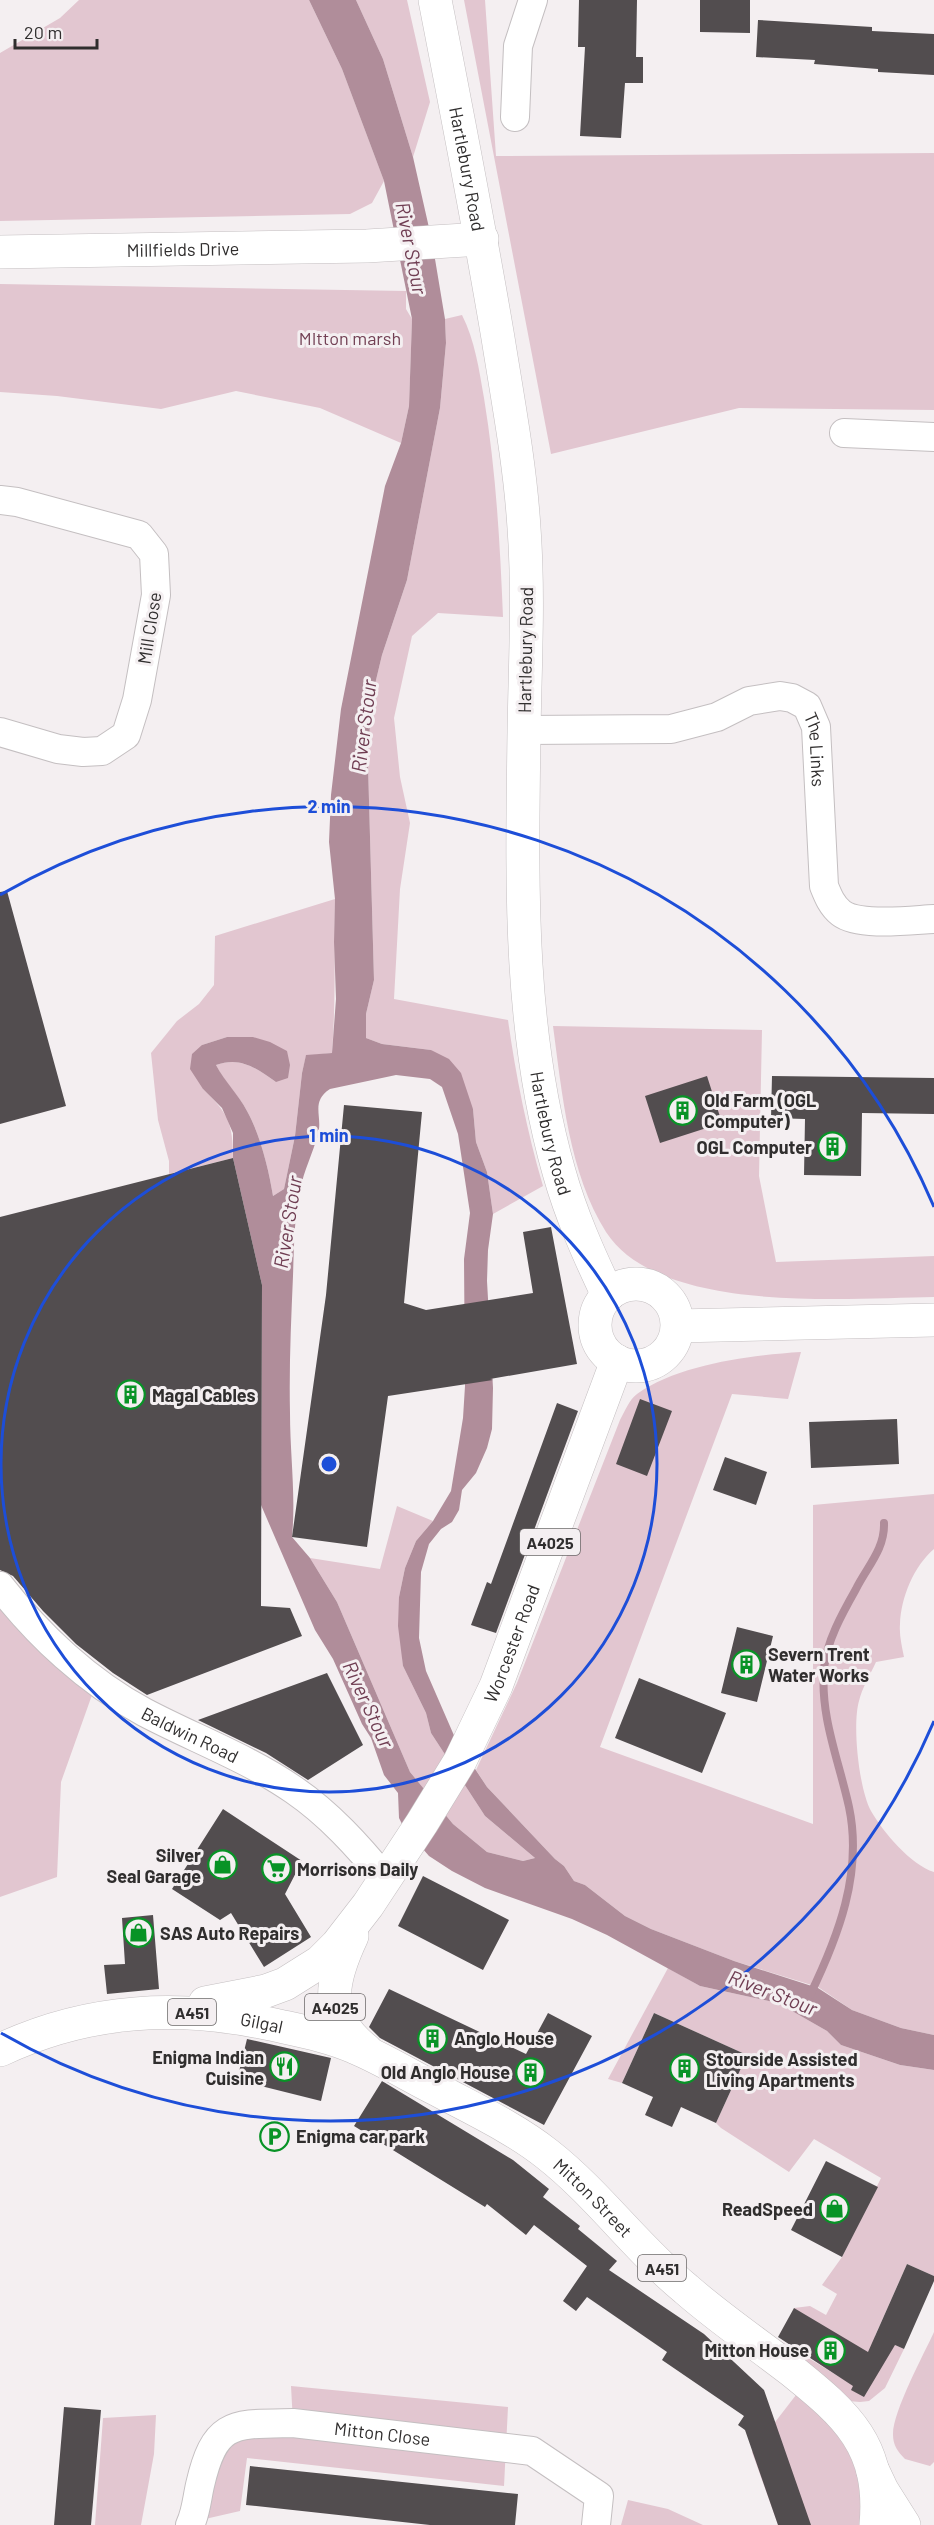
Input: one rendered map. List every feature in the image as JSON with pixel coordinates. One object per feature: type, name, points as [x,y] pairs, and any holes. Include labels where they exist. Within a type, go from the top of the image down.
[{"type":"main road","name":"Hartlebury Road","points":[[435,0],[466,240],[514,434],[524,528],[526,635],[524,954],[533,1050],[544,1112],[559,1173],[586,1249],[608,1295]]},
{"type":"main road","name":"Millfields Drive","points":[[0,252],[367,246],[466,240]]},
{"type":"main road","points":[[626,1285],[648,1285],[658,1289],[673,1305],[678,1326],[672,1346],[657,1361],[637,1366],[616,1361],[601,1346],[596,1336],[597,1314],[608,1295],[626,1285]]},
{"type":"main road","points":[[678,1326],[934,1320]]},
{"type":"main road","name":"Worcester Road","points":[[385,1880],[449,1781],[481,1721],[523,1616],[616,1361]]},
{"type":"main road","points":[[143,2012],[248,1996],[285,1984],[320,1962],[338,1945],[385,1880]]},
{"type":"main road","name":"A4025","points":[[382,2061],[345,2032],[338,2021],[334,1996],[345,1951],[385,1880]]},
{"type":"main road","name":"Gilgal","points":[[0,2050],[40,2033],[111,2016],[143,2012],[211,2013],[266,2023],[336,2040],[382,2061]]},
{"type":"main road","name":"Mitton Street","points":[[382,2061],[493,2120],[547,2154],[686,2290],[832,2403],[855,2430],[882,2490],[904,2525]]},
{"type":"main road","name":"Mitton Street","points":[[873,2471],[877,2491],[876,2525]]},
{"type":"street","points":[[515,117],[518,46],[533,0]]},
{"type":"street","points":[[844,433],[934,437]]},
{"type":"street","name":"Mill Close","points":[[0,500],[17,501],[139,535],[154,554],[156,594],[137,700],[126,735],[102,751],[83,752],[58,749],[0,732]]},
{"type":"street","name":"The Links","points":[[524,730],[671,729],[717,717],[749,701],[780,696],[792,698],[807,706],[816,727],[824,886],[830,901],[841,913],[862,920],[934,919]]},
{"type":"street","name":"Baldwin Road","points":[[0,1586],[23,1616],[98,1683],[141,1711],[237,1758],[293,1789],[333,1821],[385,1880]]},
{"type":"street","name":"Mitton Close","points":[[190,2525],[211,2447],[227,2429],[255,2424],[293,2423],[532,2451],[599,2496],[596,2525]]},
{"type":"green space","points":[[79,0],[309,0],[342,69],[384,181],[372,203],[350,214],[0,221],[0,53],[60,18]]},
{"type":"green space","points":[[356,0],[407,0],[430,102],[413,157],[383,59]]},
{"type":"green space","points":[[464,0],[485,0],[496,156],[934,153],[934,410],[739,408],[551,454]]},
{"type":"green space","name":"MItton marsh","points":[[0,284],[406,291],[406,309],[412,319],[409,406],[401,443],[320,408],[236,391],[161,409],[57,396],[0,392]]},
{"type":"green space","points":[[462,315],[476,355],[492,453],[503,617],[438,613],[412,636],[394,718],[400,777],[410,823],[400,889],[394,999],[508,1020],[522,1104],[543,1186],[493,1214],[487,1172],[476,1142],[473,1109],[431,1050],[382,1044],[366,1038],[366,1014],[374,980],[368,765],[371,701],[382,655],[407,580],[440,408],[446,343],[445,319]]},
{"type":"green space","points":[[335,899],[332,1053],[306,1056],[295,1136],[284,1189],[273,1196],[263,1152],[252,1120],[216,1065],[233,1062],[248,1065],[276,1082],[253,1037],[227,1037],[202,1045],[203,1089],[227,1119],[232,1136],[233,1158],[169,1174],[169,1161],[158,1120],[151,1053],[177,1021],[199,1004],[214,985],[215,936]]},
{"type":"green space","points":[[553,1026],[762,1030],[759,1176],[776,1262],[934,1256],[934,1297],[806,1299],[758,1296],[711,1289],[668,1277],[632,1259],[606,1232],[583,1185],[569,1132]]},
{"type":"green space","points":[[801,1352],[788,1399],[732,1394],[600,1747],[813,1824],[813,1505],[934,1494],[934,1549],[920,1564],[903,1603],[900,1632],[904,1657],[876,1662],[860,1696],[856,1725],[860,1773],[871,1811],[898,1847],[916,1862],[934,1872],[934,2035],[901,2028],[852,2010],[818,1987],[734,1961],[651,1929],[625,1916],[585,1885],[574,1881],[564,1866],[487,1787],[476,1770],[517,1683],[620,1420],[632,1399],[654,1384],[694,1368],[739,1359]]},
{"type":"green space","points":[[397,1506],[433,1521],[416,1541],[405,1568],[399,1597],[403,1666],[426,1713],[431,1733],[485,1816],[535,1858],[523,1861],[487,1852],[453,1824],[410,1772],[337,1602],[310,1558],[380,1569]]},
{"type":"green space","points":[[0,1586],[92,1695],[61,1782],[57,1877],[0,1897]]},
{"type":"green space","points":[[668,1968],[700,1986],[778,2003],[827,2031],[841,2045],[900,2065],[934,2070],[934,2276],[907,2264],[875,2336],[904,2349],[885,2388],[869,2401],[848,2401],[777,2345],[777,2339],[866,2393],[794,2308],[810,2306],[826,2315],[837,2294],[822,2285],[842,2257],[881,2178],[814,2139],[789,2172],[721,2128],[716,2123],[747,2055],[654,2013],[622,2083],[608,2079]]},
{"type":"green space","points":[[934,2332],[934,2462],[930,2466],[905,2459],[896,2448],[893,2435],[903,2399]]},
{"type":"green space","points":[[291,2386],[508,2407],[504,2486],[247,2458],[240,2511],[192,2522],[211,2447],[293,2423]]},
{"type":"green space","points":[[796,2395],[835,2432],[849,2454],[860,2484],[862,2525],[778,2525],[752,2452]]},
{"type":"green space","points":[[156,2415],[154,2454],[141,2525],[95,2525],[103,2418]]},
{"type":"green space","points":[[628,2500],[668,2509],[703,2525],[621,2525]]},
{"type":"water","name":"River Stour","points":[[309,0],[356,0],[383,59],[413,157],[432,241],[445,319],[446,343],[440,408],[407,580],[382,655],[371,701],[368,765],[374,980],[366,1014],[366,1038],[382,1044],[431,1050],[449,1059],[461,1073],[473,1109],[476,1142],[487,1172],[493,1214],[487,1281],[493,1388],[492,1429],[476,1473],[462,1490],[459,1510],[452,1522],[441,1529],[429,1544],[421,1572],[419,1638],[426,1671],[456,1740],[487,1787],[564,1866],[574,1881],[585,1885],[625,1916],[651,1929],[734,1961],[818,1988],[852,2010],[901,2028],[934,2035],[934,2070],[900,2065],[841,2045],[827,2031],[778,2003],[700,1986],[607,1935],[572,1919],[485,1888],[429,1856],[403,1826],[399,1818],[398,1793],[384,1775],[371,1738],[362,1724],[333,1659],[315,1630],[261,1505],[262,1285],[233,1158],[233,1133],[222,1108],[203,1089],[190,1069],[192,1054],[202,1045],[227,1037],[253,1037],[270,1042],[287,1051],[290,1065],[288,1078],[276,1082],[248,1065],[233,1062],[216,1065],[252,1120],[263,1152],[273,1196],[284,1189],[295,1136],[306,1055],[332,1053],[336,999],[335,899],[329,842],[331,795],[341,709],[385,486],[401,443],[409,406],[412,319],[384,181],[342,69]],"holes":[[[396,1075],[430,1079],[442,1087],[458,1134],[470,1213],[464,1259],[465,1386],[463,1418],[451,1491],[433,1521],[416,1541],[405,1568],[399,1597],[398,1626],[403,1666],[426,1713],[431,1733],[485,1816],[535,1858],[523,1861],[487,1852],[453,1824],[410,1772],[337,1602],[310,1558],[292,1537],[290,1379],[295,1233],[302,1183],[318,1134],[320,1099],[330,1089]]]},
{"type":"building","points":[[579,0],[637,0],[636,57],[643,57],[643,83],[625,83],[621,138],[580,136],[585,47],[578,47]]},
{"type":"building","points":[[700,0],[750,0],[750,33],[700,32]]},
{"type":"building","points":[[758,20],[872,27],[872,31],[934,34],[934,75],[878,72],[878,69],[814,64],[815,60],[756,57]]},
{"type":"building","points":[[7,891],[66,1106],[0,1124],[0,892]]},
{"type":"building","name":"Old Farm (OGL Computer)","points":[[707,1076],[722,1123],[660,1143],[645,1096]]},
{"type":"building","name":"OGL Computer","points":[[772,1076],[934,1078],[934,1114],[862,1113],[861,1176],[804,1175],[805,1119],[771,1118]]},
{"type":"building","points":[[344,1105],[422,1112],[404,1303],[426,1310],[533,1293],[523,1232],[551,1227],[577,1364],[388,1396],[367,1547],[292,1537],[326,1295]]},
{"type":"building","name":"Magal Cables","points":[[233,1158],[262,1285],[261,1606],[290,1608],[302,1636],[147,1695],[113,1673],[76,1644],[13,1576],[0,1570],[0,1217]]},
{"type":"building","points":[[640,1399],[672,1411],[647,1476],[616,1464]]},
{"type":"building","points":[[557,1403],[578,1411],[496,1633],[471,1625],[487,1582],[491,1584]]},
{"type":"building","points":[[897,1419],[899,1464],[811,1468],[809,1422]]},
{"type":"building","points":[[725,1457],[767,1472],[756,1505],[713,1490]]},
{"type":"building","name":"Severn Trent Water Works","points":[[737,1627],[773,1636],[757,1702],[721,1693]]},
{"type":"building","points":[[327,1673],[363,1745],[308,1780],[266,1753],[198,1720]]},
{"type":"building","points":[[639,1678],[726,1713],[702,1773],[615,1738]]},
{"type":"building","points":[[223,1809],[302,1861],[285,1894],[311,1937],[264,1967],[231,1913],[220,1920],[172,1889]]},
{"type":"building","points":[[423,1876],[509,1920],[483,1970],[398,1926]]},
{"type":"building","points":[[153,1915],[159,1989],[107,1994],[104,1965],[125,1964],[122,1918]]},
{"type":"building","points":[[389,1989],[526,2054],[548,2013],[592,2036],[544,2125],[380,2038],[369,2027]]},
{"type":"building","name":"Stourside Assisted Living Apartments","points":[[654,2013],[747,2055],[716,2123],[681,2107],[672,2127],[645,2115],[653,2097],[622,2083]]},
{"type":"building","name":"Enigma Indian Cuisine","points":[[247,2039],[331,2058],[321,2101],[237,2080]]},
{"type":"building","points":[[382,2081],[513,2160],[549,2189],[543,2197],[580,2226],[578,2229],[617,2261],[609,2270],[704,2334],[764,2390],[811,2525],[778,2525],[745,2430],[738,2425],[744,2416],[662,2360],[667,2352],[587,2297],[576,2311],[563,2301],[587,2266],[534,2225],[526,2235],[487,2204],[485,2207],[354,2126]]},
{"type":"building","name":"ReadSpeed","points":[[826,2161],[878,2187],[842,2257],[791,2230]]},
{"type":"building","points":[[907,2264],[934,2276],[934,2281],[904,2349],[895,2345],[864,2397],[851,2390],[853,2386],[778,2337],[794,2308],[868,2352]]},
{"type":"building","points":[[64,2407],[101,2410],[91,2525],[54,2525]]},
{"type":"building","points":[[250,2466],[518,2494],[515,2525],[430,2525],[246,2505]]},
{"type":"waterway","name":"River Stour","points":[[810,1995],[838,1927],[845,1904],[853,1856],[849,1807],[831,1739],[825,1704],[825,1659],[841,1617],[882,1541],[884,1523]]},
{"type":"place","name":"Old Farm (OGL Computer)","points":[[683,1110]]},
{"type":"place","name":"OGL Computer","points":[[833,1147]]},
{"type":"place","name":"Magal Cables","points":[[131,1395]]},
{"type":"place","name":"Severn Trent Water Works","points":[[747,1664]]},
{"type":"place","name":"Silver Seal Garage","points":[[222,1865]]},
{"type":"place","name":"Morrisons Daily","points":[[276,1869]]},
{"type":"place","name":"SAS Auto Repairs","points":[[139,1933]]},
{"type":"place","name":"Anglo House","points":[[433,2038]]},
{"type":"place","name":"Enigma Indian Cuisine","points":[[285,2067]]},
{"type":"place","name":"Stourside Assisted Living Apartments","points":[[685,2069]]},
{"type":"place","name":"Old Anglo House","points":[[531,2072]]},
{"type":"place","name":"Enigma car park","points":[[275,2136]]},
{"type":"place","name":"ReadSpeed","points":[[834,2209]]},
{"type":"place","name":"Mitton House","points":[[830,2350]]}]
